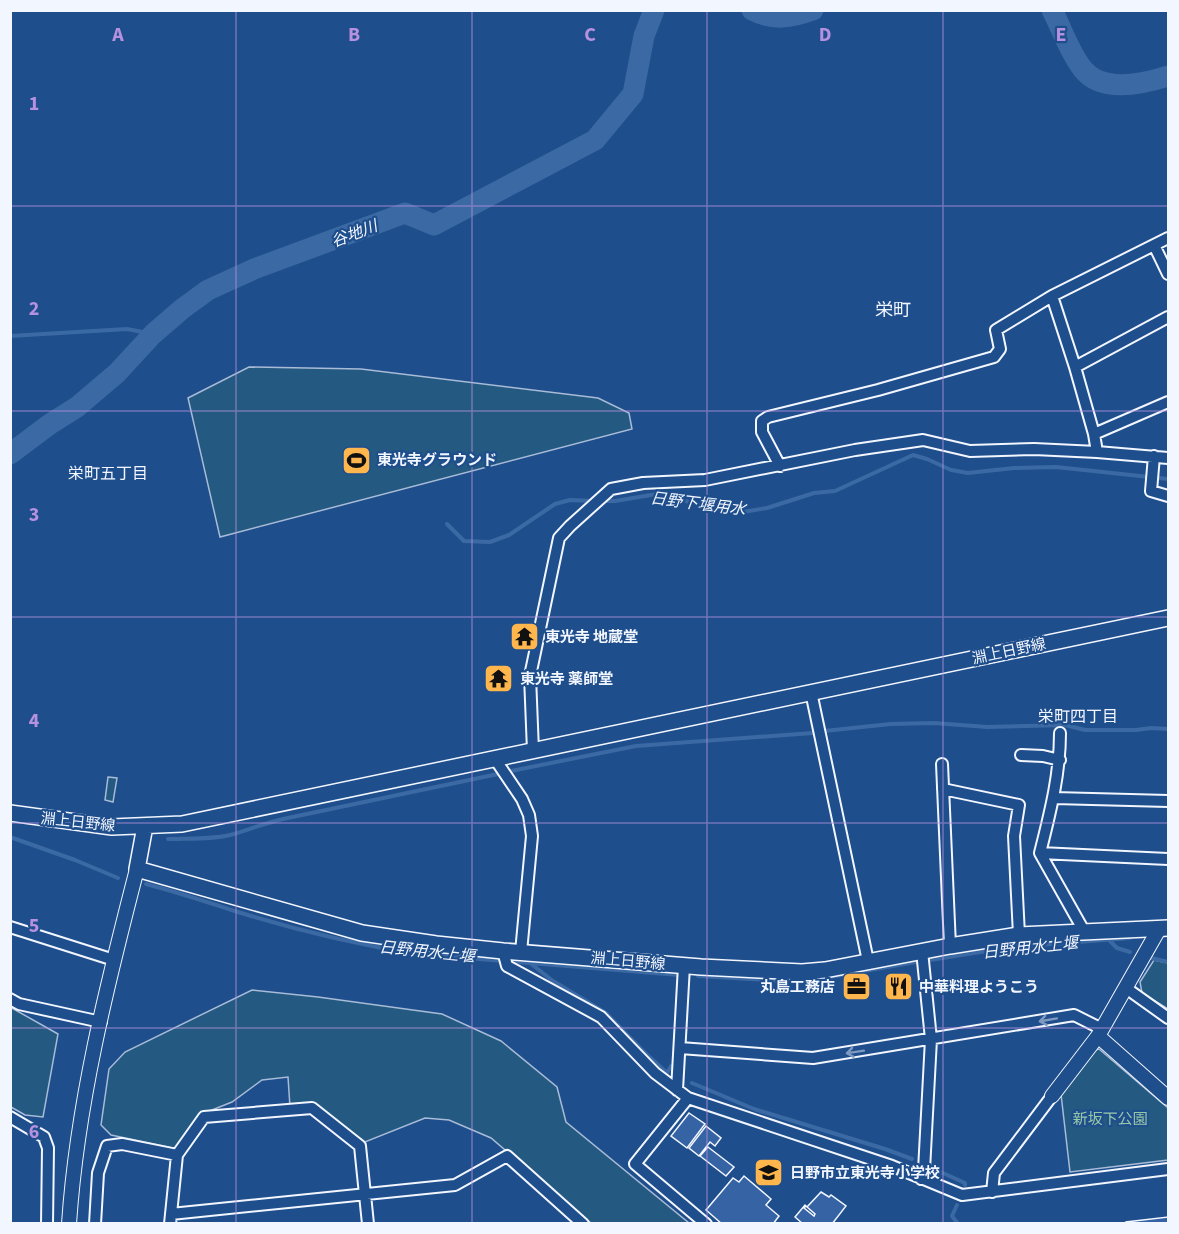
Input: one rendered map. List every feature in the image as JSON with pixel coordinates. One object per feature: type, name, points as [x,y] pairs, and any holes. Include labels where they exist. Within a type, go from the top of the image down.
[{"type":"main road","name":"淵上日野線","points":[[10,813],[112,827],[183,824],[1168,618]]},
{"type":"main road","points":[[137,869],[145,826]]},
{"type":"main road","name":"淵上日野線","points":[[137,869],[362,933],[503,951],[684,966],[802,972],[1019,935],[1164,928]]},
{"type":"street","points":[[780,466],[762,432],[762,421],[768,417],[878,390],[994,357],[1000,349],[996,330],[1052,297],[1168,238]]},
{"type":"street","points":[[1154,245],[1168,274]]},
{"type":"street","points":[[1052,297],[1075,367],[1097,452]]},
{"type":"street","points":[[1075,367],[1168,317]]},
{"type":"street","points":[[1094,434],[1168,402]]},
{"type":"street","points":[[533,751],[530,676],[560,538],[611,489],[642,483],[705,480],[855,450],[923,440],[970,451],[1034,449],[1168,458]]},
{"type":"street","points":[[1154,456],[1151,491],[1168,496]]},
{"type":"street","points":[[811,692],[868,961]]},
{"type":"street","points":[[1060,733],[1060,760],[1054,798],[1040,853],[1084,931]]},
{"type":"street","points":[[1021,755],[1043,756],[1060,760]]},
{"type":"street","points":[[495,759],[522,799],[529,815],[532,836],[521,952]]},
{"type":"street","points":[[942,764],[950,945]]},
{"type":"street","points":[[943,789],[1019,805],[1014,836],[1019,935]]},
{"type":"street","points":[[1054,798],[1168,801]]},
{"type":"street","points":[[1040,853],[1168,859]]},
{"type":"street","points":[[69,1224],[78,1135],[114,960],[137,869]]},
{"type":"street","points":[[10,927],[114,960]]},
{"type":"street","points":[[992,1191],[994,1173],[1100,1033],[1164,928]]},
{"type":"street","points":[[503,951],[507,966],[601,1017],[655,1073],[688,1098],[892,1166],[962,1195],[1168,1169]]},
{"type":"street","points":[[921,1179],[924,1170],[931,1040],[922,951]]},
{"type":"street","points":[[677,1090],[684,966]]},
{"type":"street","points":[[1126,988],[1168,1018]]},
{"type":"street","points":[[10,999],[19,1004],[101,1022]]},
{"type":"street","points":[[680,1048],[813,1058],[1074,1015],[1100,1033],[1168,1098]]},
{"type":"street","points":[[688,1098],[635,1164],[706,1224]]},
{"type":"street","points":[[368,1224],[365,1194],[360,1146],[312,1108],[204,1117],[177,1155],[170,1219],[365,1194],[455,1185],[507,1155],[583,1224]]},
{"type":"street","points":[[10,1117],[44,1137],[48,1148],[47,1224]]},
{"type":"street","points":[[95,1224],[99,1173],[107,1146],[122,1144],[177,1155]]},
{"type":"green space","name":"東光寺グラウンド","points":[[249,367],[361,369],[598,398],[629,413],[632,429],[220,537],[188,398]]},
{"type":"green space","points":[[108,777],[117,778],[113,802],[105,800]]},
{"type":"green space","points":[[1154,960],[1168,963],[1168,1009],[1142,993],[1140,982]]},
{"type":"green space","points":[[252,990],[442,1014],[501,1041],[557,1087],[566,1122],[689,1223],[591,1223],[491,1138],[449,1120],[425,1118],[365,1142],[313,1105],[290,1107],[288,1077],[262,1080],[232,1102],[204,1113],[178,1149],[111,1135],[101,1125],[109,1069],[125,1052]]},
{"type":"green space","points":[[10,1007],[58,1034],[43,1117],[25,1115],[11,1107]]},
{"type":"green space","name":"新坂下公園","points":[[1099,1049],[1168,1108],[1168,1160],[1070,1172],[1061,1094],[1094,1050]]},
{"type":"building","points":[[689,1113],[705,1124],[687,1148],[671,1136]]},
{"type":"building","points":[[706,1126],[721,1138],[715,1146],[710,1142],[699,1156],[689,1148]]},
{"type":"building","points":[[708,1147],[734,1167],[726,1176],[700,1156]]},
{"type":"building","points":[[744,1176],[771,1199],[766,1205],[779,1216],[773,1224],[722,1224],[706,1210],[733,1178],[739,1182]]},
{"type":"building","points":[[821,1192],[829,1197],[831,1195],[846,1206],[832,1224],[803,1224],[795,1217],[805,1205],[804,1208],[814,1216],[815,1214],[807,1207]]},
{"type":"building","points":[[1168,1217],[1168,1224],[1126,1224],[1126,1222]]},
{"type":"waterway","name":"谷地川","points":[[10,454],[77,407],[117,373],[153,334],[208,290],[254,269],[405,213],[434,225],[595,140],[633,94],[644,36],[654,10]]},
{"type":"waterway","name":"谷地川","points":[[752,10],[775,17],[797,15],[813,10]]},
{"type":"waterway","name":"谷地川","points":[[1052,10],[1073,54],[1090,76],[1100,81],[1123,85],[1168,76]]},
{"type":"waterway","points":[[10,336],[127,329],[153,334]]},
{"type":"waterway","name":"日野下堰用水","points":[[601,501],[657,494],[722,510],[743,512],[767,508],[814,493],[835,491],[913,455],[951,470],[968,473],[1014,468],[1056,467],[1168,479]]},
{"type":"waterway","name":"日野下堰用水","points":[[447,524],[464,541],[490,542],[509,535],[555,504],[570,500],[593,501]]},
{"type":"waterway","points":[[824,731],[891,724],[934,723],[987,727],[1065,725],[1085,730],[1168,729]]},
{"type":"waterway","points":[[511,771],[636,746],[813,733]]},
{"type":"waterway","points":[[168,839],[226,836],[283,819],[498,774]]},
{"type":"waterway","name":"日野用水上堰","points":[[10,837],[118,878]]},
{"type":"waterway","name":"日野用水上堰","points":[[146,884],[304,931],[416,954],[679,975]]},
{"type":"waterway","name":"日野用水上堰","points":[[930,960],[1012,947],[1130,938]]},
{"type":"waterway","points":[[1109,940],[1117,948],[1130,952]]},
{"type":"waterway","points":[[1151,958],[1168,962]]},
{"type":"waterway","name":"日野用水上堰","points":[[698,976],[801,982],[916,962]]},
{"type":"waterway","points":[[530,963],[553,981],[606,1013],[667,1073],[671,1066]]},
{"type":"waterway","points":[[692,1083],[754,1109],[912,1159]]},
{"type":"waterway","points":[[934,1169],[965,1185]]},
{"type":"waterway","points":[[957,1205],[952,1216],[958,1224]]},
{"type":"place","name":"東光寺グラウンド","points":[[356,460]]},
{"type":"place","name":"東光寺 地蔵堂","points":[[524,637]]},
{"type":"place","name":"東光寺 薬師堂","points":[[499,679]]},
{"type":"place","name":"丸島工務店","points":[[856,987]]},
{"type":"place","name":"中華料理ようこう","points":[[898,987]]},
{"type":"place","name":"日野市立東光寺小学校","points":[[769,1173]]},
{"type":"district","name":"栄町","points":[[893,310]]},
{"type":"district","name":"栄町五丁目","points":[[108,473]]},
{"type":"district","name":"栄町四丁目","points":[[1078,716]]}]
